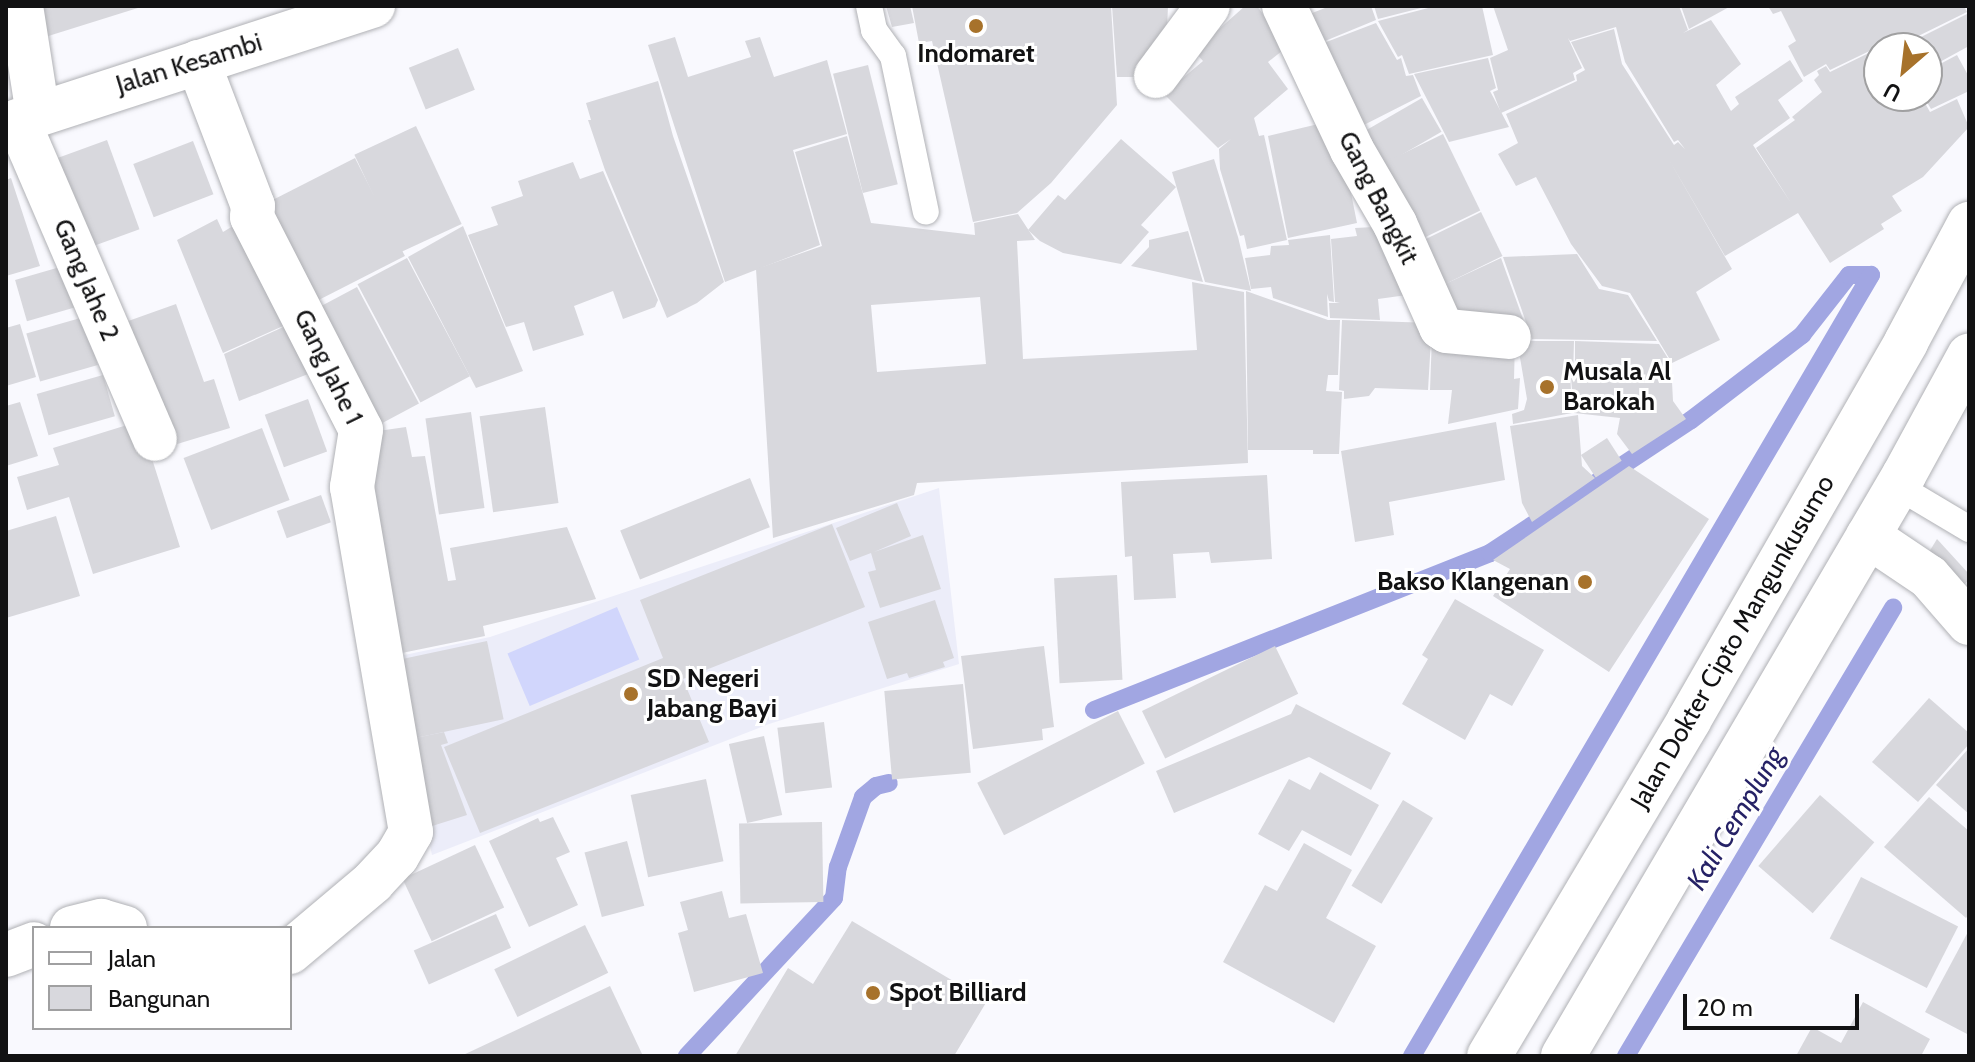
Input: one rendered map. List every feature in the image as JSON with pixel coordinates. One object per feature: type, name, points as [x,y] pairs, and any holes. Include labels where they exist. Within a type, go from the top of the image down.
[{"type":"street","name":"Gang Jahe 2","points":[[21,6],[20,120],[155,439]]},
{"type":"street","name":"Jalan Kesambi","points":[[20,120],[373,6]]},
{"type":"street","points":[[1156,76],[1208,6]]},
{"type":"street","name":"Gang Bangkit","points":[[1284,6],[1352,150],[1395,224],[1441,327],[1447,331],[1509,337]]},
{"type":"street","name":"Gang Jahe 1","points":[[198,62],[253,206],[252,217],[361,430],[352,487],[411,832],[397,856],[373,882],[292,950]]},
{"type":"street","name":"Jalan Dokter Cipto Mangunkusumo","points":[[1489,1056],[1689,720],[1899,355],[1969,224]]},
{"type":"street","points":[[1563,1056],[1897,486],[1969,356]]},
{"type":"street","points":[[1868,536],[1929,577],[1969,623]]},
{"type":"street","points":[[80,926],[101,921],[118,926]]},
{"type":"street","points":[[6,955],[32,945]]},
{"type":"lane","points":[[869,6],[874,30],[893,56],[926,212]]},
{"type":"lane","points":[[1897,486],[1969,529]]},
{"type":"shaded area","name":"SD Negeri Jabang Bayi","points":[[939,488],[959,664],[769,724],[432,855],[390,658],[490,637]]},
{"type":"shaded area","points":[[617,607],[639,659],[530,706],[507,653]]},
{"type":"building","points":[[34,6],[141,6],[141,7],[42,38]]},
{"type":"building","points":[[886,6],[910,6],[914,23],[892,27]]},
{"type":"building","points":[[912,6],[1111,6],[1117,105],[1051,183],[1017,213],[973,222],[932,41],[919,43]]},
{"type":"building","points":[[1112,6],[1168,6],[1166,51],[1147,77],[1117,77]]},
{"type":"building","points":[[1245,6],[1257,6],[1287,47],[1268,62],[1288,89],[1254,118],[1259,136],[1264,135],[1287,240],[1247,249],[1244,235],[1240,236],[1220,169],[1219,149],[1231,139],[1218,148],[1164,94],[1203,61],[1194,51],[1203,19],[1218,30]]},
{"type":"building","points":[[1330,6],[1371,6],[1376,20],[1308,48],[1297,19]]},
{"type":"building","points":[[1374,6],[1425,6],[1425,7],[1378,19]]},
{"type":"building","points":[[1436,6],[1482,6],[1493,55],[1409,74],[1402,55],[1398,57],[1378,21]]},
{"type":"building","points":[[1493,6],[1679,6],[1688,30],[1683,33],[1711,20],[1741,64],[1716,85],[1731,111],[1739,104],[1735,97],[1790,60],[1803,81],[1778,100],[1790,118],[1753,145],[1791,203],[1756,148],[1795,120],[1792,117],[1822,92],[1814,80],[1819,75],[1817,71],[1826,66],[1830,72],[1863,56],[1863,112],[1943,112],[1943,106],[1957,99],[1969,127],[1923,177],[1892,196],[1902,211],[1881,224],[1884,229],[1830,263],[1798,213],[1725,256],[1668,158],[1732,269],[1696,292],[1720,340],[1672,363],[1630,293],[1602,286],[1571,244],[1536,177],[1516,186],[1498,154],[1518,143],[1506,114],[1577,81],[1576,75],[1585,70],[1571,42],[1614,29],[1622,64],[1674,145],[1678,142],[1685,149],[1678,140],[1674,142],[1625,62],[1616,27],[1570,41],[1568,38],[1582,68],[1573,73],[1575,80],[1501,113],[1493,92],[1498,90],[1490,58],[1508,50]]},
{"type":"building","points":[[1681,6],[1731,6],[1689,29]]},
{"type":"building","points":[[1768,6],[1964,6],[1967,12],[1926,32],[1863,32],[1863,54],[1830,70],[1826,64],[1804,77],[1788,46],[1796,41],[1781,11],[1773,14]]},
{"type":"building","points":[[1969,13],[1969,46],[1943,60],[1943,32],[1931,32]]},
{"type":"building","points":[[1376,23],[1397,60],[1401,58],[1406,76],[1413,75],[1421,96],[1352,131],[1308,49]]},
{"type":"building","points":[[675,37],[688,77],[751,57],[745,41],[760,37],[774,77],[827,60],[847,134],[793,150],[820,245],[725,282],[648,45]]},
{"type":"building","points":[[458,48],[475,90],[426,110],[409,68]]},
{"type":"building","points":[[1957,55],[1969,77],[1969,91],[1943,103],[1943,62]]},
{"type":"building","points":[[1488,58],[1496,88],[1490,91],[1509,127],[1449,142],[1414,74]]},
{"type":"building","points":[[868,65],[898,184],[863,193],[833,74]]},
{"type":"building","points":[[658,81],[673,136],[724,282],[697,303],[667,318],[605,170],[588,120],[591,120],[586,103]]},
{"type":"building","points":[[1422,98],[1442,132],[1374,171],[1354,137]]},
{"type":"building","points":[[1331,121],[1341,143],[1357,223],[1288,238],[1268,136]]},
{"type":"building","points":[[416,126],[462,224],[400,253],[354,155]]},
{"type":"building","points":[[1443,134],[1480,210],[1407,246],[1369,170]]},
{"type":"building","points":[[847,136],[871,223],[975,235],[974,223],[1018,214],[1035,240],[1017,241],[1023,359],[1197,350],[1192,282],[1244,292],[1248,463],[917,483],[914,495],[773,538],[756,269],[822,246],[795,152]],"holes":[[[980,297],[986,364],[877,372],[871,305]]]},
{"type":"building","points":[[1121,139],[1176,187],[1141,225],[1149,232],[1121,264],[1063,253],[1040,241],[1028,230],[1058,195],[1065,200]]},
{"type":"building","points":[[107,140],[139,229],[78,252],[46,162]]},
{"type":"building","points":[[193,141],[213,194],[154,217],[133,164]]},
{"type":"building","points":[[355,158],[405,256],[302,308],[253,210]]},
{"type":"building","points":[[1214,159],[1251,291],[1205,282],[1172,172]]},
{"type":"building","points":[[573,162],[580,179],[603,171],[658,300],[655,307],[623,319],[613,291],[574,306],[584,335],[533,351],[524,322],[506,327],[468,235],[498,225],[491,207],[523,196],[518,181]]},
{"type":"building","points":[[11,178],[40,266],[6,276],[6,180]]},
{"type":"building","points":[[1481,212],[1502,256],[1435,289],[1414,245]]},
{"type":"building","points":[[248,217],[301,318],[223,353],[177,240],[217,219],[223,232]]},
{"type":"building","points":[[463,226],[523,371],[476,388],[408,257]]},
{"type":"building","points":[[1393,226],[1407,295],[1378,299],[1380,320],[1330,318],[1329,303],[1340,303],[1335,302],[1331,239],[1357,236],[1355,228]]},
{"type":"building","points":[[1188,231],[1203,282],[1131,266],[1149,247],[1149,240]]},
{"type":"building","points":[[1330,235],[1334,302],[1329,301],[1327,294],[1328,317],[1273,298],[1271,287],[1251,289],[1245,258],[1270,255],[1271,246],[1289,245],[1288,240]]},
{"type":"building","points":[[1577,254],[1599,289],[1628,295],[1657,341],[1532,339],[1503,257]]},
{"type":"building","points":[[407,258],[470,376],[420,403],[358,284]]},
{"type":"building","points":[[1501,258],[1527,330],[1449,329],[1432,290]]},
{"type":"building","points":[[67,265],[79,306],[27,321],[15,280]]},
{"type":"building","points":[[357,287],[419,404],[367,431],[305,315]]},
{"type":"building","points":[[1246,291],[1328,320],[1340,320],[1338,375],[1328,375],[1326,391],[1342,392],[1339,454],[1313,454],[1313,450],[1248,450]]},
{"type":"building","points":[[176,304],[204,382],[214,379],[230,428],[164,448],[117,325]]},
{"type":"building","points":[[84,317],[98,365],[40,382],[26,334]]},
{"type":"building","points":[[301,319],[326,367],[239,401],[224,354]]},
{"type":"building","points":[[1342,320],[1432,323],[1428,390],[1375,388],[1369,396],[1344,399],[1344,391],[1339,390]]},
{"type":"building","points":[[20,324],[36,377],[6,386],[6,328]]},
{"type":"building","name":"Musala Al Barokah","points":[[1516,334],[1530,341],[1574,341],[1573,376],[1570,369],[1572,413],[1513,424],[1512,414],[1524,410],[1527,399]]},
{"type":"building","points":[[1432,336],[1515,341],[1514,379],[1520,378],[1518,409],[1448,424],[1452,390],[1430,390]]},
{"type":"building","points":[[1575,341],[1659,344],[1671,363],[1673,401],[1686,419],[1632,454],[1617,434],[1620,418],[1574,413],[1571,378],[1575,378]]},
{"type":"building","points":[[103,375],[115,416],[49,435],[37,394]]},
{"type":"building","points":[[308,399],[327,452],[284,467],[265,415]]},
{"type":"building","points":[[20,402],[38,456],[6,466],[6,406]]},
{"type":"building","points":[[545,407],[558,503],[493,512],[480,416]]},
{"type":"building","points":[[471,412],[484,508],[439,514],[425,418]]},
{"type":"building","points":[[1578,415],[1582,466],[1595,478],[1532,522],[1522,503],[1510,426]]},
{"type":"building","points":[[140,421],[180,547],[93,574],[69,497],[27,510],[17,477],[59,465],[53,448]]},
{"type":"building","points":[[1496,422],[1505,480],[1389,502],[1394,535],[1355,542],[1341,451]]},
{"type":"building","points":[[406,427],[412,457],[425,456],[448,581],[456,580],[450,548],[567,527],[596,599],[483,626],[485,636],[392,655],[358,467],[371,432]]},
{"type":"building","points":[[262,428],[290,500],[211,530],[184,458]]},
{"type":"building","points":[[1607,438],[1622,461],[1596,478],[1581,455]]},
{"type":"building","name":"Bakso Klangenan","points":[[1629,466],[1709,519],[1609,672],[1493,596],[1510,569],[1493,560]]},
{"type":"building","points":[[1267,475],[1272,559],[1211,563],[1209,552],[1173,554],[1176,598],[1134,600],[1132,556],[1125,557],[1121,482]]},
{"type":"building","points":[[750,478],[770,527],[640,580],[620,530]]},
{"type":"building","points":[[321,495],[331,522],[287,538],[277,511]]},
{"type":"building","points":[[897,503],[911,536],[874,552],[923,535],[941,589],[880,608],[868,572],[876,570],[871,553],[850,561],[836,528]]},
{"type":"building","points":[[56,516],[80,596],[6,618],[6,531]]},
{"type":"building","points":[[832,524],[865,607],[683,679],[709,742],[480,833],[444,747],[663,658],[640,600]]},
{"type":"building","points":[[1937,539],[1969,574],[1969,580],[1959,589],[1926,557]]},
{"type":"building","points":[[1117,575],[1122,680],[1060,683],[1054,578]]},
{"type":"building","points":[[1455,599],[1544,650],[1512,706],[1490,694],[1465,740],[1402,704],[1428,659],[1422,655]]},
{"type":"building","points":[[935,600],[954,658],[943,662],[945,667],[909,678],[907,673],[887,679],[868,622]]},
{"type":"building","points":[[487,641],[504,719],[411,739],[394,661]]},
{"type":"building","points":[[1044,646],[1054,727],[1042,729],[1043,740],[973,749],[961,656]]},
{"type":"building","points":[[1275,646],[1298,694],[1165,759],[1142,711]]},
{"type":"building","points":[[963,684],[971,773],[892,780],[884,691]]},
{"type":"building","points":[[1929,698],[1969,733],[1969,744],[1918,802],[1872,762]]},
{"type":"building","points":[[1296,704],[1391,753],[1371,790],[1309,757],[1174,813],[1156,771],[1291,714]]},
{"type":"building","points":[[1118,711],[1145,764],[1004,835],[977,783]]},
{"type":"building","points":[[824,722],[832,788],[785,793],[777,728]]},
{"type":"building","points":[[444,732],[448,743],[441,745],[467,815],[429,827],[410,739]]},
{"type":"building","points":[[764,736],[782,815],[747,823],[729,744]]},
{"type":"building","points":[[1969,748],[1969,814],[1936,785]]},
{"type":"building","points":[[1320,772],[1379,805],[1351,856],[1302,830],[1289,851],[1258,834],[1289,779],[1310,790]]},
{"type":"building","points":[[706,779],[723,861],[648,877],[631,795]]},
{"type":"building","points":[[1820,795],[1874,842],[1813,913],[1758,866]]},
{"type":"building","points":[[1929,797],[1969,831],[1969,914],[1966,918],[1884,847]]},
{"type":"building","points":[[1403,800],[1433,818],[1381,904],[1351,886]]},
{"type":"building","points":[[553,817],[570,852],[556,858],[578,905],[529,927],[489,841],[538,818],[540,822]]},
{"type":"building","points":[[822,822],[823,902],[740,903],[739,823]]},
{"type":"building","points":[[627,841],[644,906],[602,917],[584,852]]},
{"type":"building","points":[[1304,843],[1352,870],[1326,918],[1376,946],[1334,1023],[1223,962],[1265,885],[1277,891]]},
{"type":"building","points":[[475,845],[504,908],[432,941],[402,879]]},
{"type":"building","points":[[1861,877],[1958,926],[1927,988],[1830,938]]},
{"type":"building","points":[[722,891],[729,918],[746,914],[763,973],[694,992],[678,933],[688,930],[680,902]]},
{"type":"building","points":[[496,914],[511,948],[429,984],[414,951]]},
{"type":"building","name":"Spot Billiard","points":[[852,921],[987,1001],[954,1056],[735,1056],[788,968],[813,984]]},
{"type":"building","points":[[585,925],[608,973],[517,1017],[494,969]]},
{"type":"building","points":[[1969,930],[1969,1035],[1925,1012]]},
{"type":"building","points":[[610,986],[643,1056],[461,1056]]},
{"type":"building","points":[[1863,1002],[1930,1039],[1921,1056],[1796,1056],[1812,1027],[1841,1043]]},
{"type":"waterway","points":[[1094,710],[1490,553],[1691,420],[1802,335],[1849,275],[1871,275]]},
{"type":"waterway","points":[[1412,1056],[1871,275]]},
{"type":"waterway","name":"Kali Cemplung","points":[[1626,1056],[1893,608]]},
{"type":"waterway","points":[[687,1056],[834,898],[838,867],[863,797],[876,786],[889,783]]},
{"type":"place","name":"Indomaret","points":[[976,26]]},
{"type":"place","name":"Musala Al Barokah","points":[[1547,387]]},
{"type":"place","name":"Bakso Klangenan","points":[[1585,582]]},
{"type":"place","name":"SD Negeri Jabang Bayi","points":[[631,694]]},
{"type":"place","name":"Spot Billiard","points":[[873,993]]}]
